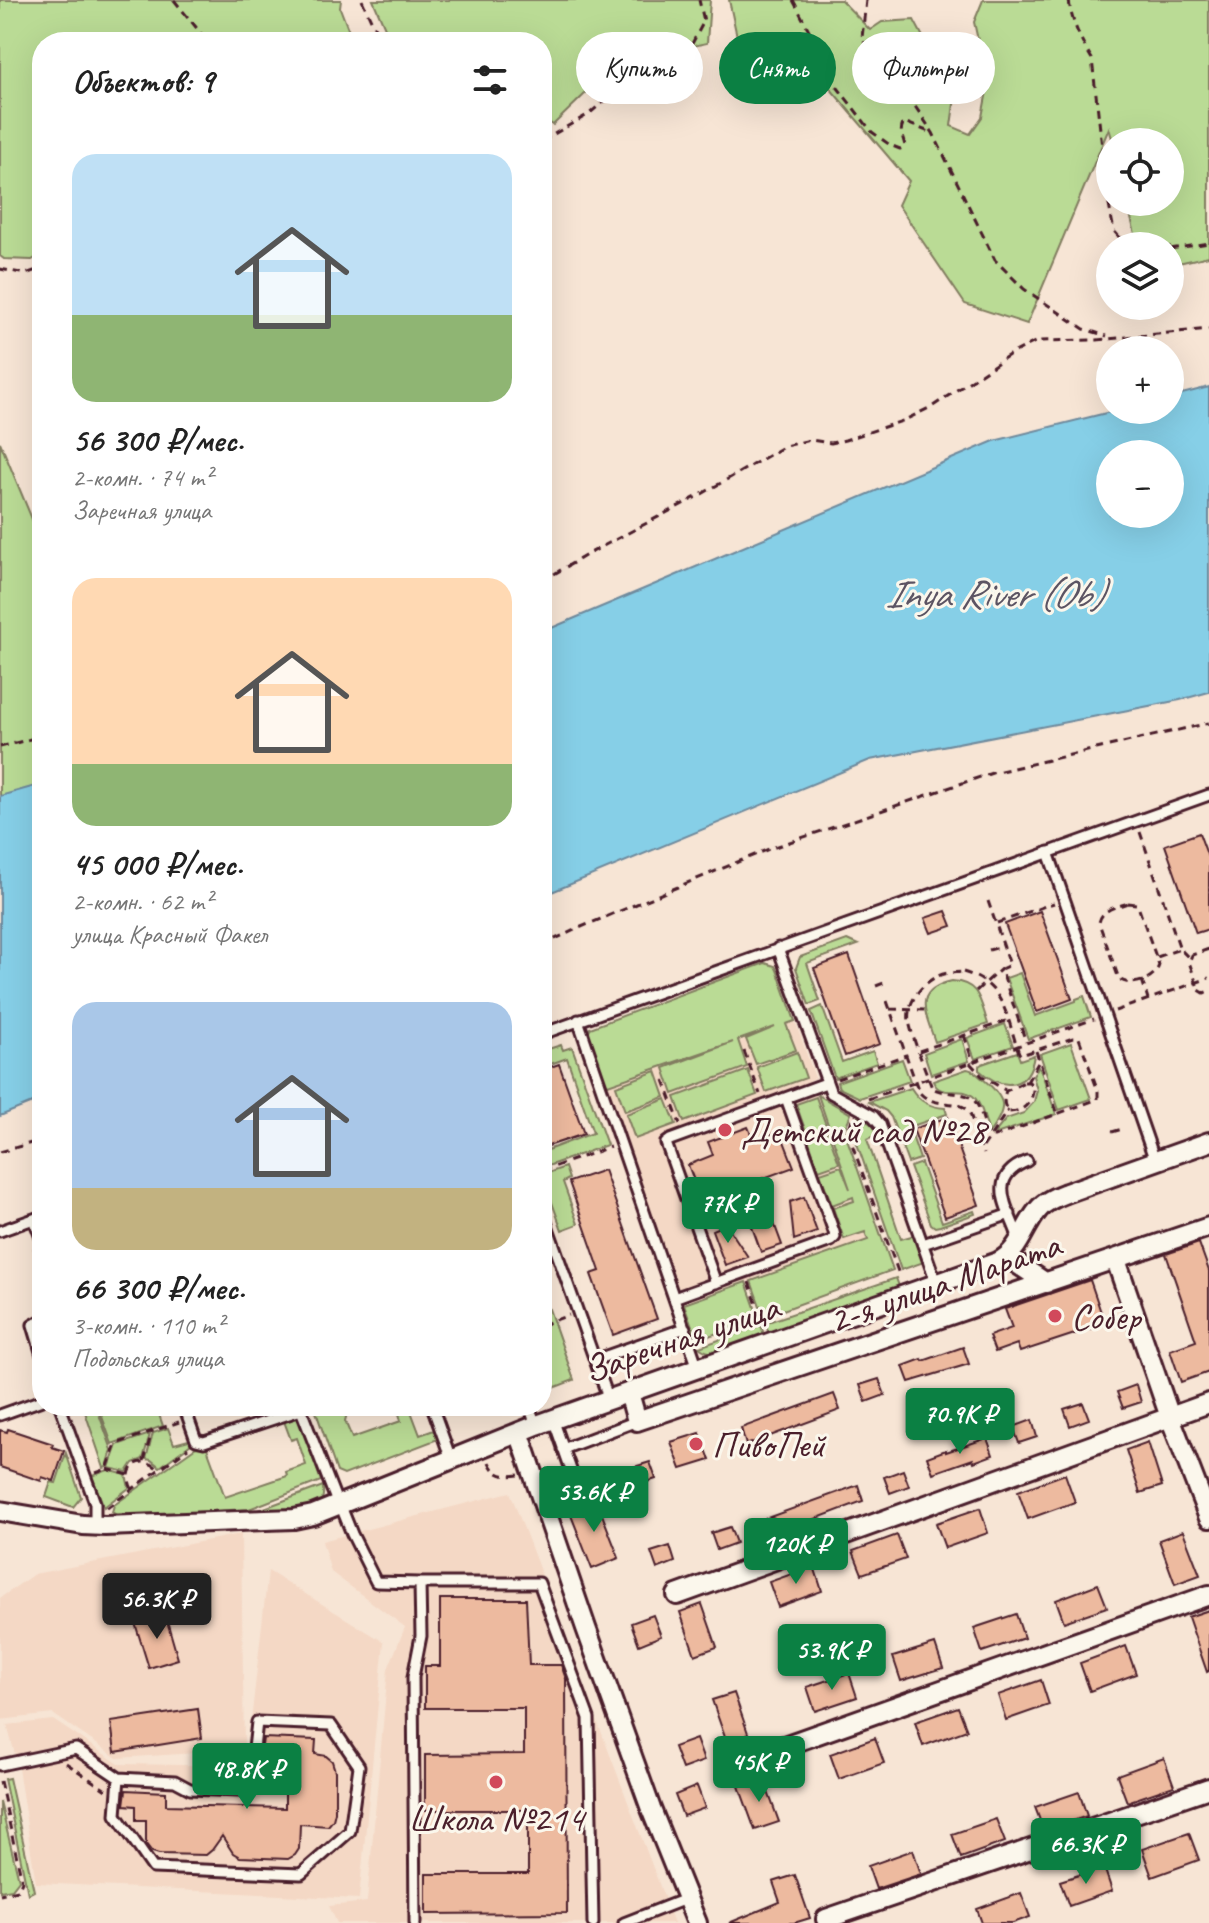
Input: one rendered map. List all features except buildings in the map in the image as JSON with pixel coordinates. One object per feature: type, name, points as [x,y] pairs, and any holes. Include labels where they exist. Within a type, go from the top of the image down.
[{"type":"street","name":"Заречная улица","points":[[0,1511],[102,1521],[294,1519],[313,1515],[536,1425],[998,1262],[1020,1242],[1040,1207],[1051,1200],[1209,1142]]},
{"type":"street","name":"2-я улица Марата","points":[[637,1421],[1209,1227]]},
{"type":"street","points":[[1007,1257],[1046,1283]]},
{"type":"street","points":[[1116,1260],[1170,1417],[1209,1518]]},
{"type":"street","points":[[629,1393],[637,1421]]},
{"type":"street","points":[[677,1595],[1209,1403]]},
{"type":"street","points":[[536,1425],[586,1628],[651,1809],[697,1923]]},
{"type":"street","points":[[739,1762],[1209,1595]]},
{"type":"street","points":[[826,1919],[1209,1788]]},
{"type":"lane","points":[[552,1030],[1209,795]]},
{"type":"lane","points":[[1048,852],[1155,1161]]},
{"type":"lane","points":[[778,948],[831,1093],[877,1119],[936,1282]]},
{"type":"lane","points":[[578,1020],[699,1369]]},
{"type":"lane","points":[[716,1283],[666,1143],[826,1083]]},
{"type":"lane","points":[[674,1298],[835,1237],[786,1098]]},
{"type":"lane","points":[[1020,1242],[1002,1191],[1007,1173],[1027,1161]]},
{"type":"lane","points":[[923,1244],[1010,1214]]},
{"type":"lane","points":[[0,1231],[32,1219]]},
{"type":"lane","points":[[552,1239],[609,1400]]},
{"type":"lane","points":[[595,1360],[685,1328]]},
{"type":"lane","points":[[0,1415],[32,1404]]},
{"type":"lane","points":[[64,1416],[102,1521]]},
{"type":"lane","points":[[188,1418],[196,1440],[204,1442],[265,1416]]},
{"type":"lane","points":[[305,1416],[339,1505],[376,1582],[539,1583],[589,1718],[593,1923]]},
{"type":"lane","points":[[436,1416],[452,1459]]},
{"type":"lane","points":[[533,1416],[536,1425],[563,1449],[576,1484]]},
{"type":"lane","points":[[563,1449],[637,1421]]},
{"type":"lane","points":[[415,1923],[413,1677],[421,1636],[420,1583]]},
{"type":"lane","points":[[0,1765],[76,1749],[119,1778],[175,1781],[190,1789],[238,1791],[251,1775],[257,1722],[331,1725],[359,1766],[350,1831],[301,1874],[153,1868],[116,1815],[119,1778]]},
{"type":"lane","points":[[624,1923],[688,1898]]},
{"type":"path","points":[[174,0],[200,32]]},
{"type":"path","points":[[362,0],[376,32]]},
{"type":"path","points":[[552,135],[589,114],[638,73],[685,57],[704,21],[699,0]]},
{"type":"path","points":[[793,0],[811,34],[814,53],[872,132],[900,149],[905,147],[901,134],[904,122],[933,133]]},
{"type":"path","points":[[866,0],[862,38],[870,54],[898,81],[933,133],[995,260],[1024,289],[1084,329],[1107,336]]},
{"type":"path","points":[[1069,0],[1070,14],[1092,59],[1115,232]]},
{"type":"path","points":[[1184,247],[1209,243]]},
{"type":"path","points":[[0,269],[26,274],[32,272]]},
{"type":"path","points":[[1122,336],[1209,329]]},
{"type":"path","points":[[552,575],[785,446],[810,440],[831,443],[845,440],[905,420],[1037,341],[1096,340]]},
{"type":"path","points":[[552,940],[769,849],[992,773],[1209,723]]},
{"type":"path","points":[[0,747],[32,739]]},
{"type":"path","points":[[1136,821],[1180,949],[1189,958],[1201,992],[1209,991]]},
{"type":"path","points":[[1142,870],[1152,867]]},
{"type":"path","points":[[976,991],[1010,965],[988,901]]},
{"type":"path","points":[[996,924],[1054,903]]},
{"type":"path","points":[[1128,903],[1136,904],[1156,958],[1159,965],[1154,976],[1130,984],[1123,983],[1099,923],[1100,917],[1105,911],[1128,903]]},
{"type":"path","points":[[989,950],[1003,946]]},
{"type":"path","points":[[1156,958],[1180,949]]},
{"type":"path","points":[[1189,958],[1209,949]]},
{"type":"path","points":[[1001,969],[1026,1043]]},
{"type":"path","points":[[963,972],[979,977],[999,996],[1021,1055],[1079,1038],[1100,1095],[1098,1099],[1058,1115],[990,1137],[978,1105],[972,1098],[964,1094],[941,1093],[932,1088],[909,1021],[916,994],[935,977],[948,973],[963,972]]},
{"type":"path","points":[[1112,1013],[1209,978]]},
{"type":"path","points":[[1142,980],[1148,1000]]},
{"type":"path","points":[[876,986],[886,982]]},
{"type":"path","points":[[887,1001],[919,1092],[933,1103],[965,1106],[984,1154]]},
{"type":"path","points":[[890,1009],[924,1010]]},
{"type":"path","points":[[861,1102],[1094,1019]]},
{"type":"path","points":[[919,1051],[1007,1020]]},
{"type":"path","points":[[964,1035],[972,1062],[982,1076],[1006,1091]]},
{"type":"path","points":[[744,1051],[764,1105]]},
{"type":"path","points":[[1036,1051],[1058,1115]]},
{"type":"path","points":[[826,1083],[906,1055]]},
{"type":"path","points":[[1027,1082],[1033,1087],[1031,1099],[1020,1110],[1008,1110],[1004,1096],[1006,1091],[1027,1082],[1039,1060]]},
{"type":"path","points":[[664,1080],[684,1135]]},
{"type":"path","points":[[982,1148],[1008,1110]]},
{"type":"path","points":[[854,1116],[848,1133],[906,1293]]},
{"type":"path","points":[[1112,1132],[1122,1129]]},
{"type":"path","points":[[0,1152],[32,1143]]},
{"type":"path","points":[[552,1167],[621,1143]]},
{"type":"path","points":[[748,1281],[770,1343]]},
{"type":"path","points":[[552,1321],[578,1312]]},
{"type":"path","points":[[107,1469],[116,1444],[188,1418]]},
{"type":"path","points":[[144,1461],[152,1431]]},
{"type":"path","points":[[102,1521],[108,1506],[196,1440]]},
{"type":"path","points":[[487,1457],[493,1471],[498,1474],[526,1472]]},
{"type":"path","points":[[132,1489],[128,1479],[135,1465],[150,1462],[159,1470]]},
{"type":"path","points":[[85,1477],[107,1469],[129,1475]]},
{"type":"path","points":[[65,1763],[117,1795]]},
{"type":"path","points":[[0,1894],[18,1890],[22,1881],[1,1795],[0,1780],[8,1775]]},
{"type":"shaded area","name":"Детский сад №28","points":[[795,1021],[815,1078],[810,1080],[814,1095],[818,1095],[868,1240],[684,1304],[605,1086]]},
{"type":"shaded area","points":[[510,1492],[674,1923],[337,1923],[329,1906],[367,1902],[388,1669],[405,1627],[331,1572],[322,1541]]},
{"type":"shaded area","points":[[241,1534],[244,1750],[117,1758],[53,1714],[0,1720],[0,1598],[34,1574]]},
{"type":"shaded area","points":[[268,1571],[384,1642],[359,1899],[36,1883],[17,1762],[7,1725],[53,1720],[119,1764],[246,1766]]},
{"type":"green space","points":[[0,0],[341,0],[340,8],[349,32],[32,32],[32,260],[4,259],[0,256]]},
{"type":"green space","points":[[373,0],[710,0],[707,43],[703,44],[703,32],[576,32],[576,103],[553,125],[552,32],[387,32]]},
{"type":"green space","points":[[729,0],[841,0],[870,30],[882,22],[914,20],[920,32],[852,32],[852,104],[954,104],[951,126],[970,134],[982,117],[985,104],[995,104],[995,32],[976,32],[974,22],[983,0],[1209,0],[1209,256],[1184,262],[1184,232],[1134,232],[1130,216],[1184,216],[1184,128],[1096,128],[1096,159],[1027,324],[965,304],[898,205],[909,181],[836,95],[836,32],[736,32]]},
{"type":"green space","points":[[0,442],[32,519],[32,791],[0,802]]},
{"type":"green space","points":[[847,940],[858,945],[807,963],[820,1001],[809,1005],[796,968],[800,957]]},
{"type":"green space","points":[[765,963],[775,966],[777,970],[795,1021],[786,1024],[796,1050],[756,1064],[746,1039],[775,1027],[738,1040],[747,1067],[673,1094],[664,1068],[733,1042],[605,1086],[588,1035],[590,1028]]},
{"type":"green space","points":[[1020,973],[1035,1016],[1084,996],[1091,1017],[1028,1039],[1006,978]]},
{"type":"green space","points":[[952,981],[974,989],[988,1024],[935,1042],[926,1013],[926,997],[939,985]]},
{"type":"green space","points":[[822,1006],[842,1062],[873,1051],[877,1063],[835,1078],[811,1011]]},
{"type":"green space","points":[[1005,1024],[1013,1046],[975,1059],[967,1038]]},
{"type":"green space","points":[[962,1039],[969,1061],[931,1074],[924,1053]]},
{"type":"green space","points":[[1071,1043],[1091,1099],[1059,1110],[1040,1054]]},
{"type":"green space","points":[[561,1045],[563,1050],[572,1047],[607,1145],[552,1164],[552,1148],[593,1133],[567,1058],[552,1063],[552,1048]]},
{"type":"green space","points":[[797,1052],[806,1078],[766,1092],[757,1067]]},
{"type":"green space","points":[[1017,1052],[1020,1060],[1034,1055],[1027,1075],[1020,1081],[1005,1084],[979,1070],[982,1064]]},
{"type":"green space","points":[[902,1059],[910,1081],[860,1098],[839,1088],[837,1082]]},
{"type":"green space","points":[[1038,1067],[1056,1114],[993,1135],[1006,1119],[1024,1113],[1034,1102],[1037,1090],[1033,1076]]},
{"type":"green space","points":[[967,1069],[974,1071],[1000,1098],[1002,1110],[989,1133],[981,1108],[973,1096],[945,1091],[933,1081]]},
{"type":"green space","points":[[748,1070],[757,1095],[684,1122],[675,1097]]},
{"type":"green space","points":[[656,1071],[665,1097],[625,1111],[616,1086]]},
{"type":"green space","points":[[911,1088],[925,1102],[945,1108],[947,1114],[909,1127],[920,1159],[908,1163],[891,1117],[869,1102]]},
{"type":"green space","points":[[818,1095],[851,1114],[844,1130],[893,1270],[764,1317],[751,1281],[868,1240],[865,1232],[844,1239],[833,1208],[854,1201],[853,1197],[832,1205],[820,1173],[841,1166],[850,1189]]},
{"type":"green space","points":[[816,1097],[827,1128],[807,1135],[796,1104]]},
{"type":"green space","points":[[666,1099],[676,1124],[635,1139],[626,1114]]},
{"type":"green space","points":[[858,1117],[871,1124],[878,1135],[867,1139],[901,1239],[915,1235],[924,1262],[901,1270],[852,1129]]},
{"type":"green space","points":[[828,1132],[839,1163],[819,1170],[808,1139]]},
{"type":"green space","points":[[921,1163],[942,1222],[974,1211],[975,1214],[940,1226],[931,1224],[910,1167]]},
{"type":"green space","points":[[565,1167],[569,1179],[563,1182],[578,1224],[562,1230],[552,1202],[552,1172]]},
{"type":"green space","points":[[896,1278],[900,1289],[770,1336],[765,1323]]},
{"type":"green space","points":[[746,1282],[759,1319],[697,1340],[684,1304]]},
{"type":"green space","points":[[552,1318],[574,1380],[552,1388]]},
{"type":"green space","points":[[761,1325],[765,1338],[740,1347],[714,1353],[699,1347]]},
{"type":"green space","points":[[86,1416],[100,1416],[112,1450],[104,1468]]},
{"type":"green space","points":[[102,1416],[160,1416],[163,1426],[112,1444]]},
{"type":"green space","points":[[298,1416],[321,1481],[249,1509],[118,1516],[112,1512],[114,1505],[196,1447],[207,1448],[225,1497],[287,1476],[286,1472],[306,1465],[297,1438],[291,1440],[284,1421]]},
{"type":"green space","points":[[317,1416],[346,1416],[345,1421],[352,1438],[401,1421],[400,1416],[413,1416],[420,1435],[434,1430],[438,1439],[344,1475],[337,1472]]},
{"type":"green space","points":[[168,1428],[174,1444],[189,1440],[191,1444],[160,1467],[146,1459],[153,1433]]},
{"type":"green space","points":[[150,1434],[143,1459],[133,1463],[127,1472],[109,1468],[117,1445]]},
{"type":"green space","points":[[66,1453],[81,1497],[73,1507],[46,1497],[51,1482],[56,1483]]},
{"type":"green space","points":[[108,1470],[126,1475],[129,1488],[104,1507],[92,1476]]},
{"type":"green space","points":[[323,1486],[322,1499],[310,1508],[251,1513]]},
{"type":"green space","points":[[9,1778],[34,1891],[28,1894],[4,1779]]},
{"type":"green space","points":[[0,1802],[19,1880],[12,1889],[0,1891]]},
{"type":"water","name":"Inya River (Ob)","points":[[1209,387],[1209,692],[870,760],[552,892],[552,628],[994,441],[1096,416],[1096,424],[1184,424],[1184,393]]},
{"type":"water","points":[[32,787],[32,1103],[0,1116],[0,796]]},
{"type":"place","name":"Детский сад №28","points":[[725,1130]]},
{"type":"place","name":"Собер","points":[[1055,1316]]},
{"type":"place","name":"ПивоПей","points":[[696,1444]]},
{"type":"place","name":"Школа №214","points":[[496,1782]]}]
